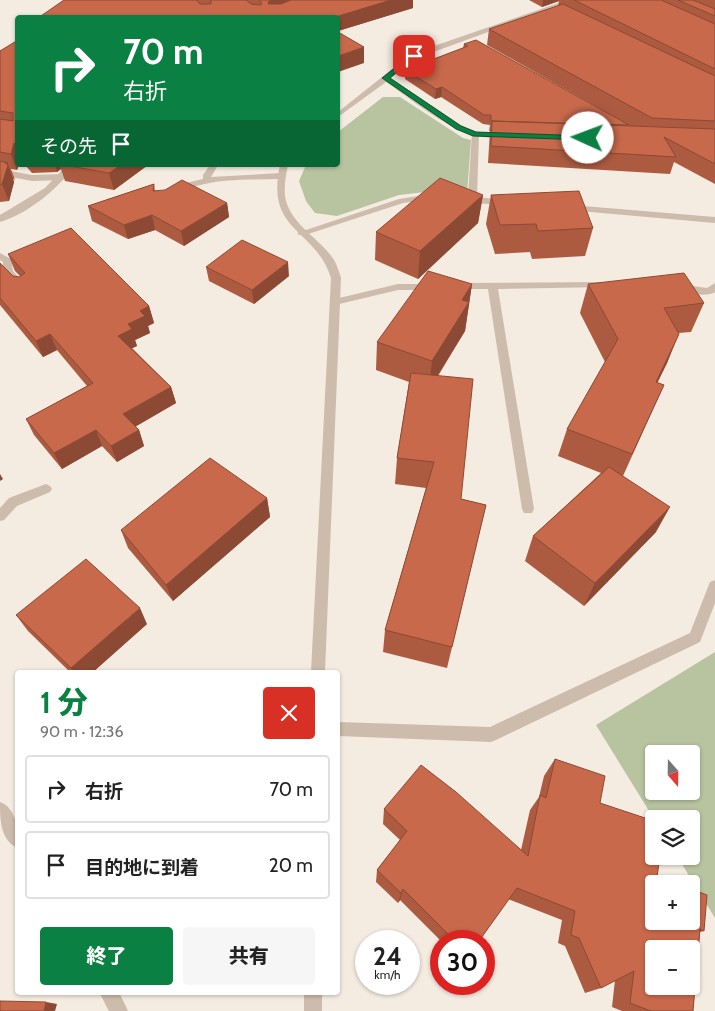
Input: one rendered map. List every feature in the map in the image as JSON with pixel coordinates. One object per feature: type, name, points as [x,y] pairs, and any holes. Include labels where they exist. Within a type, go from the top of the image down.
[{"type":"street","points":[[340,113],[414,56],[463,37],[573,0]]},
{"type":"street","points":[[547,9],[555,13]]},
{"type":"street","points":[[463,37],[479,46]]},
{"type":"street","points":[[385,78],[458,127],[475,134],[515,136]]},
{"type":"street","points":[[472,200],[475,134]]},
{"type":"street","points":[[0,219],[18,210],[62,177],[69,167]]},
{"type":"street","points":[[207,180],[207,175],[213,167]]},
{"type":"street","points":[[168,198],[189,185],[207,180],[282,170],[279,181],[282,209],[302,234],[330,261],[336,278],[318,670]]},
{"type":"street","points":[[0,172],[32,178],[62,177]]},
{"type":"street","points":[[302,234],[402,201],[434,196],[521,204]]},
{"type":"street","points":[[560,207],[715,220]]},
{"type":"street","points":[[8,258],[8,272],[24,289]]},
{"type":"street","points":[[664,284],[709,292],[715,286]]},
{"type":"street","points":[[335,302],[398,287],[617,285]]},
{"type":"street","points":[[493,286],[528,510]]},
{"type":"street","points":[[0,516],[13,502],[46,489]]},
{"type":"street","points":[[340,729],[491,735],[695,637],[715,586]]},
{"type":"street","points":[[0,810],[15,835]]},
{"type":"street","points":[[110,995],[119,1011]]},
{"type":"street","points":[[312,1011],[313,995]]},
{"type":"green space","points":[[383,97],[400,97],[463,138],[471,140],[467,194],[434,191],[399,195],[337,216],[315,213],[306,201],[299,181],[305,167],[340,167],[340,130]]},
{"type":"green space","points":[[715,652],[715,918],[700,894],[700,875],[689,875],[683,865],[700,865],[700,810],[648,810],[596,725]]},
{"type":"building","points":[[64,0],[196,0],[200,4],[211,4],[210,0],[246,0],[251,4],[261,5],[262,3],[259,0],[272,0],[268,4],[281,4],[291,0],[391,0],[340,16],[42,15]]},
{"type":"building","points":[[574,0],[661,0],[715,24],[715,69]]},
{"type":"building","points":[[678,0],[693,0],[715,9],[715,16]]},
{"type":"building","points":[[563,4],[715,76],[715,121],[652,118],[489,29]]},
{"type":"building","points":[[340,33],[364,47],[340,55]]},
{"type":"building","points":[[476,40],[629,125],[491,121],[491,115],[484,115],[442,87],[436,89],[405,70],[468,46],[464,44]]},
{"type":"building","points":[[15,42],[15,144],[11,154],[0,152],[0,119],[13,121],[13,113],[0,111],[0,51]]},
{"type":"building","points":[[492,121],[715,129],[715,164],[664,137],[676,157],[491,146]]},
{"type":"building","points":[[0,161],[8,163],[5,163],[8,165],[0,185]]},
{"type":"building","points":[[75,167],[118,167],[109,173]]},
{"type":"building","points":[[440,178],[483,195],[420,251],[376,232]]},
{"type":"building","points":[[182,180],[227,203],[181,231],[152,215],[124,225],[88,206],[154,184],[153,191],[165,190]]},
{"type":"building","points":[[579,191],[593,228],[538,231],[536,224],[500,225],[491,195]]},
{"type":"building","points":[[71,228],[149,306],[140,311],[145,316],[128,324],[132,329],[118,336],[171,387],[123,414],[139,430],[111,446],[96,430],[54,453],[26,419],[93,383],[50,334],[36,341],[0,298],[0,263],[13,276],[19,277],[25,273],[8,254]]},
{"type":"building","points":[[242,240],[288,262],[252,290],[206,267]]},
{"type":"building","points":[[428,271],[472,284],[462,300],[469,302],[432,361],[377,342]]},
{"type":"building","points":[[684,273],[704,303],[664,308],[679,334],[656,382],[664,385],[632,454],[567,429],[618,339],[588,284]]},
{"type":"building","points":[[411,373],[473,379],[461,499],[486,505],[452,647],[385,630],[434,462],[397,458]]},
{"type":"building","points":[[210,458],[267,498],[166,585],[121,530]]},
{"type":"building","points":[[609,467],[670,507],[595,583],[533,536]]},
{"type":"building","points":[[86,559],[140,608],[71,668],[16,615]]},
{"type":"building","points":[[555,759],[605,776],[600,803],[645,818],[645,865],[659,865],[657,875],[645,875],[645,930],[700,930],[699,940],[645,940],[645,995],[694,995],[693,1011],[651,1011],[630,1003],[634,971],[601,988],[579,938],[571,935],[575,911],[517,888],[487,930],[444,930],[403,889],[401,893],[377,870],[407,831],[384,809],[421,765],[456,792],[528,856],[540,795],[546,798]]},
{"type":"building","points":[[700,892],[707,895],[704,931],[700,929]]},
{"type":"building","points":[[0,1001],[46,1002],[44,1011],[0,1011]]},
{"type":"route","points":[[414,56],[385,78],[458,127],[475,134],[588,138]]}]
